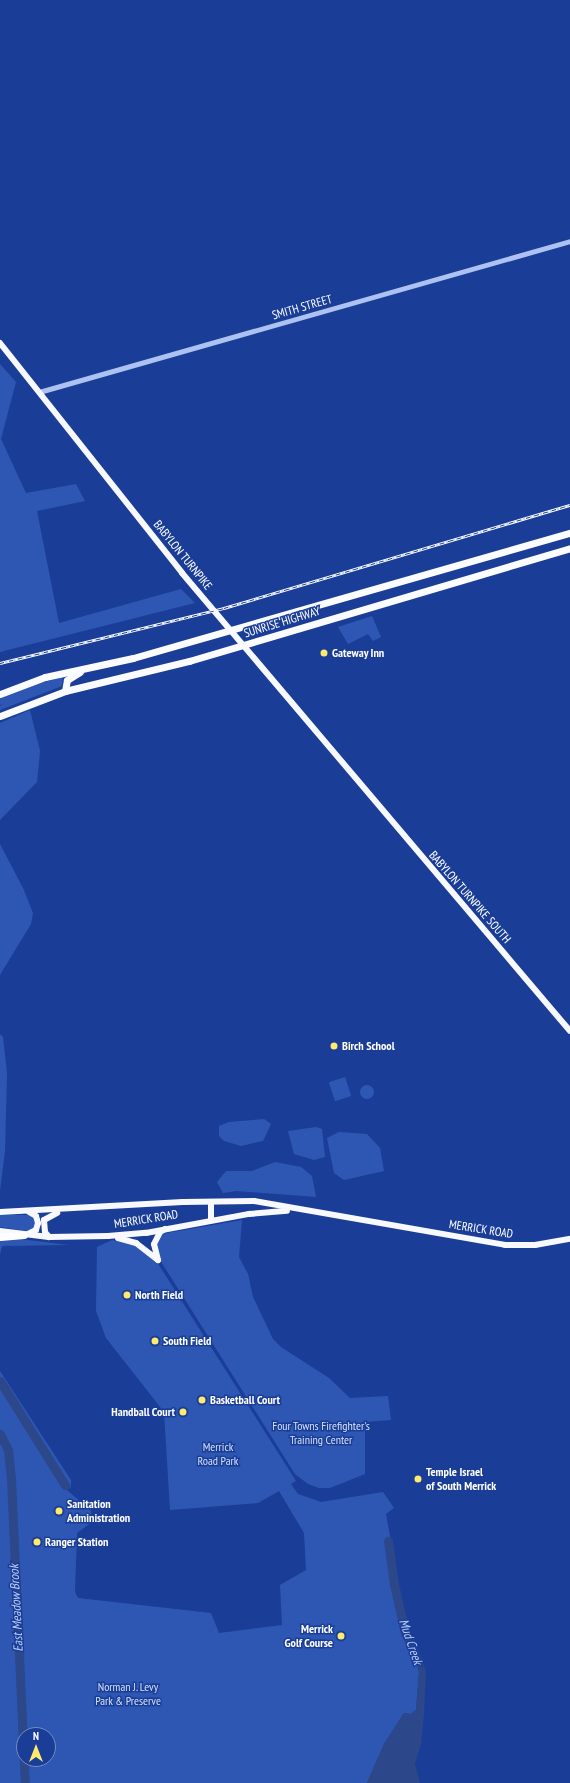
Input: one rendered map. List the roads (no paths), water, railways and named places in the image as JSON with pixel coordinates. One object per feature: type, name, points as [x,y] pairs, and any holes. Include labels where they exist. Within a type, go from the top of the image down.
[{"type":"highway","name":"SUNRISE HIGHWAY","points":[[0,694],[45,677],[89,668],[231,630],[570,533]]},
{"type":"highway","name":"SUNRISE HIGHWAY","points":[[0,716],[65,691],[245,645],[570,548]]},
{"type":"highway","points":[[65,691],[67,680],[89,668]]},
{"type":"highway","points":[[0,1237],[24,1235]]},
{"type":"main road","name":"BABYLON TURNPIKE","points":[[0,343],[182,573],[245,645],[353,776]]},
{"type":"main road","name":"BABYLON TURNPIKE SOUTH","points":[[353,776],[570,1031]]},
{"type":"main road","name":"MERRICK ROAD","points":[[0,1212],[78,1210],[254,1201],[294,1210],[373,1221],[505,1245],[535,1245],[570,1239]]},
{"type":"main road","points":[[211,1202],[211,1220]]},
{"type":"main road","points":[[49,1237],[44,1228],[44,1220],[52,1214],[78,1210]]},
{"type":"main road","name":"MERRICK ROAD","points":[[0,1231],[49,1237],[108,1236],[146,1232],[211,1220],[294,1210]]},
{"type":"main road","points":[[24,1211],[36,1216],[38,1223],[36,1230],[24,1235]]},
{"type":"main road","points":[[108,1236],[136,1243],[158,1260],[154,1244],[156,1237],[168,1227]]},
{"type":"street","name":"SMITH STREET","points":[[39,392],[570,241]]},
{"type":"water","points":[[405,1633],[422,1659],[426,1672],[421,1744],[415,1764],[420,1783],[367,1783],[384,1744],[404,1713],[411,1714],[416,1710],[419,1672]]},
{"type":"waterway","points":[[0,1381],[65,1485]]},
{"type":"waterway","name":"East Meadow Brook","points":[[0,1434],[8,1450],[11,1479],[25,1783]]},
{"type":"waterway","name":"Mud Creek","points":[[388,1541],[394,1584],[405,1633],[410,1642]]},
{"type":"railway","points":[[0,663],[224,608],[570,505]]},
{"type":"place","name":"Gateway Inn","points":[[324,653]]},
{"type":"place","name":"Birch School","points":[[334,1046]]},
{"type":"place","name":"North Field","points":[[127,1295]]},
{"type":"place","name":"South Field","points":[[155,1341]]},
{"type":"place","name":"Basketball Court","points":[[202,1400]]},
{"type":"place","name":"Handball Court","points":[[183,1412]]},
{"type":"place","name":"Temple Israel of South Merrick","points":[[418,1479]]},
{"type":"place","name":"Sanitation Administration","points":[[59,1511]]},
{"type":"place","name":"Ranger Station","points":[[37,1542]]},
{"type":"place","name":"Merrick Golf Course","points":[[341,1636]]},
{"type":"park label","name":"Four Towns Firefighter's Training Center","points":[[321,1433]]},
{"type":"park label","name":"Merrick Road Park","points":[[218,1454]]},
{"type":"park label","name":"Norman J. Levy Park & Preserve","points":[[128,1694]]}]
